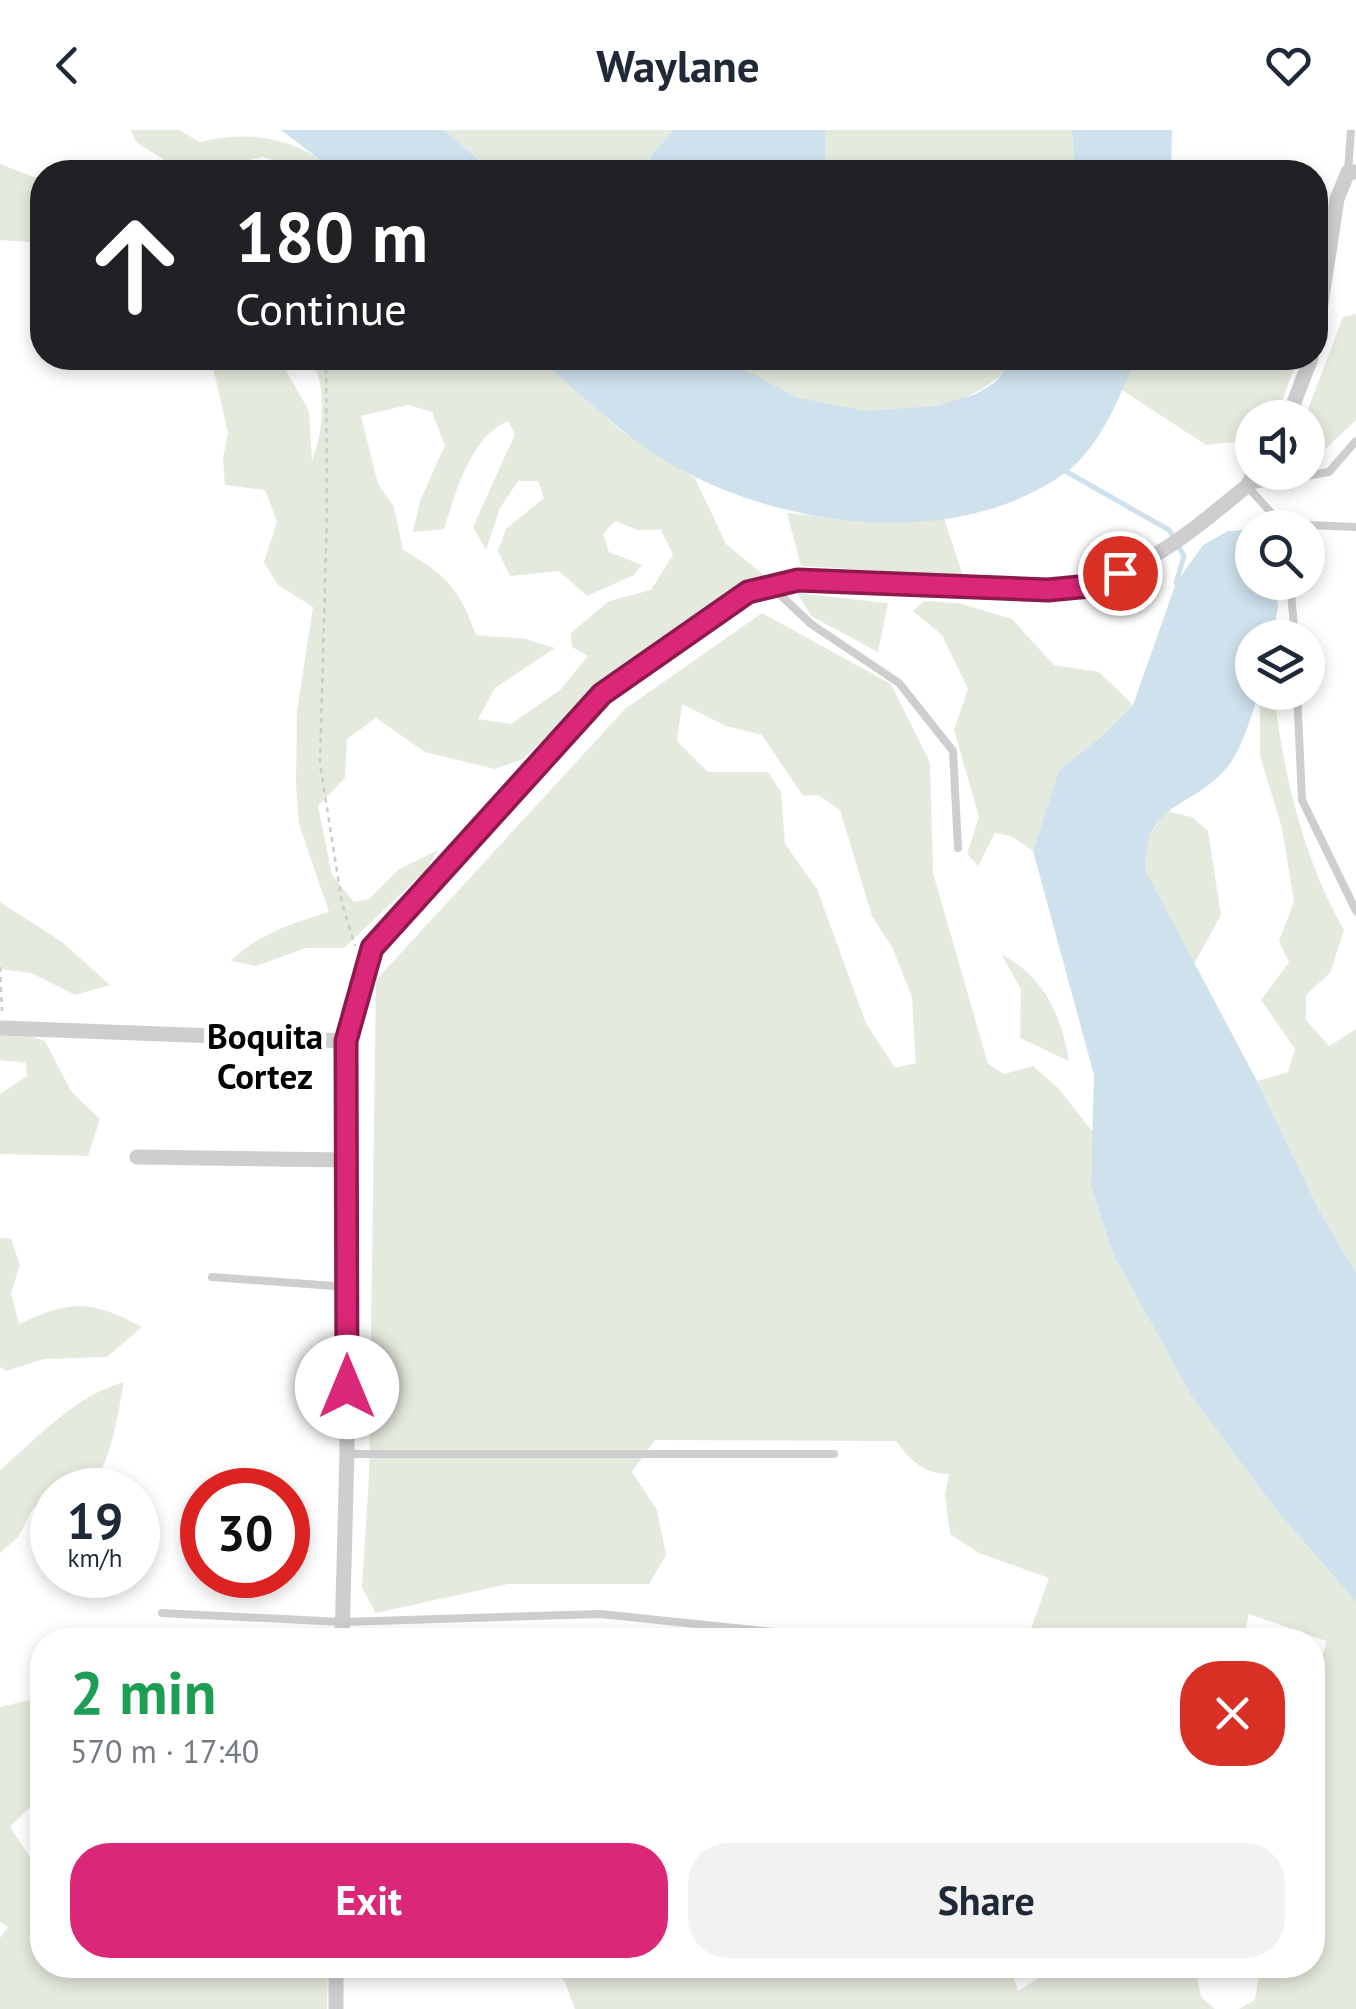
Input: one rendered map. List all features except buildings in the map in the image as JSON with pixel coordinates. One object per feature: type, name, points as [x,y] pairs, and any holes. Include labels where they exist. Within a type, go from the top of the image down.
[{"type":"street","points":[[1328,258],[1337,199],[1352,172]]},
{"type":"street","points":[[1295,400],[1307,370]]},
{"type":"street","points":[[342,1628],[347,1454],[346,1041],[372,948],[582,711],[622,676],[748,592],[798,580],[1048,590],[1090,586],[1151,560],[1239,490]]},
{"type":"street","points":[[2,1028],[346,1041]]},
{"type":"street","points":[[137,1157],[347,1160]]},
{"type":"street","points":[[336,1978],[336,2009]]},
{"type":"lane","points":[[1351,130],[1352,172]]},
{"type":"lane","points":[[1325,472],[1356,441]]},
{"type":"lane","points":[[1325,527],[1356,527]]},
{"type":"lane","points":[[770,584],[811,624],[898,683],[953,751],[958,848]]},
{"type":"lane","points":[[1299,710],[1302,800],[1356,912]]},
{"type":"lane","points":[[212,1278],[347,1287]]},
{"type":"lane","points":[[347,1454],[834,1454]]},
{"type":"lane","points":[[162,1613],[342,1622],[600,1614],[735,1628]]},
{"type":"path","points":[[326,370],[328,512],[320,764],[342,902],[363,971]]},
{"type":"path","points":[[0,968],[2,1028]]},
{"type":"shaded area","points":[[131,130],[179,130],[200,142],[255,137],[289,144],[321,160],[164,160],[136,142]]},
{"type":"shaded area","points":[[444,130],[674,130],[650,160],[479,160]]},
{"type":"shaded area","points":[[826,130],[1072,130],[1074,160],[825,160]]},
{"type":"shaded area","points":[[0,164],[30,175],[30,242],[0,240]]},
{"type":"shaded area","points":[[1356,314],[1356,420],[1325,449],[1325,400],[1311,400],[1323,370],[1328,370],[1328,356],[1343,317]]},
{"type":"shaded area","points":[[214,370],[286,370],[309,411],[312,460],[322,408],[316,370],[553,370],[619,429],[695,478],[726,544],[765,576],[608,680],[523,759],[495,769],[425,752],[376,718],[347,739],[345,778],[318,806],[332,875],[354,902],[369,899],[399,869],[438,850],[426,870],[344,948],[306,948],[256,966],[231,961],[264,937],[329,912],[299,824],[296,784],[297,711],[313,607],[278,585],[264,562],[277,522],[265,490],[225,485],[223,458],[228,433]],"holes":[[[408,405],[432,412],[445,445],[420,501],[413,532],[444,529],[474,453],[483,440],[508,421],[515,434],[473,527],[486,550],[500,508],[518,481],[538,481],[544,498],[506,529],[498,551],[510,576],[559,571],[587,596],[634,575],[642,565],[609,552],[603,534],[615,521],[638,530],[661,530],[673,555],[651,590],[609,601],[571,633],[572,647],[588,656],[560,690],[511,724],[478,719],[495,688],[555,648],[526,639],[476,635],[450,585],[431,567],[403,550],[394,507],[378,484],[361,416]]]},
{"type":"shaded area","points":[[744,370],[1005,370],[972,394],[915,410],[852,411],[796,397]]},
{"type":"shaded area","points":[[1131,370],[1294,370],[1282,400],[1235,400],[1235,442],[1206,445],[1122,390]]},
{"type":"shaded area","points":[[787,513],[865,521],[944,518],[963,576],[801,566]]},
{"type":"shaded area","points":[[797,593],[888,603],[878,652],[811,616]]},
{"type":"shaded area","points":[[924,601],[958,603],[1012,619],[1054,665],[1099,672],[1133,705],[1059,770],[1033,851],[1011,836],[995,833],[978,866],[967,854],[979,817],[954,730],[968,689],[942,635],[913,611]]},
{"type":"shaded area","points":[[762,613],[891,684],[930,763],[933,873],[988,1064],[1004,1074],[1033,1066],[1058,1088],[1093,1132],[1091,1187],[1113,1254],[1192,1397],[1277,1511],[1356,1602],[1356,2009],[1239,2009],[1255,2000],[1258,1978],[1325,1978],[1325,1628],[1289,1628],[1249,1614],[1246,1628],[1031,1628],[1049,1578],[979,1553],[950,1534],[945,1495],[949,1474],[919,1465],[896,1441],[655,1440],[632,1472],[657,1510],[666,1555],[649,1584],[508,1584],[376,1613],[362,1588],[369,1476],[376,980],[625,709]],"holes":[[[682,704],[726,726],[762,735],[803,796],[818,795],[840,810],[872,916],[892,947],[912,997],[916,1063],[895,1068],[866,1023],[817,889],[785,844],[781,792],[768,772],[708,772],[677,741]]]},
{"type":"shaded area","points":[[1260,710],[1276,710],[1307,848],[1344,930],[1330,973],[1306,995],[1306,1020],[1329,1046],[1356,1029],[1356,1273],[1318,1208],[1257,1081],[1288,1072],[1295,1049],[1261,1000],[1289,962],[1279,941],[1294,902],[1282,828],[1260,756]]},
{"type":"shaded area","points":[[1165,811],[1192,817],[1208,831],[1221,915],[1194,964],[1146,873],[1145,843]]},
{"type":"shaded area","points":[[0,902],[62,942],[110,985],[75,995],[31,973],[0,969]]},
{"type":"shaded area","points":[[1001,954],[1029,974],[1048,999],[1061,1028],[1069,1061],[1020,1038],[1021,989]]},
{"type":"shaded area","points":[[0,1026],[45,1041],[71,1091],[100,1119],[88,1156],[0,1154],[0,1094],[27,1076],[26,1063],[0,1060]]},
{"type":"shaded area","points":[[0,1238],[11,1239],[20,1265],[11,1293],[19,1324],[53,1310],[81,1306],[109,1312],[142,1327],[107,1357],[44,1359],[6,1371],[0,1367]]},
{"type":"shaded area","points":[[124,1382],[102,1468],[30,1468],[30,1515],[18,1537],[0,1553],[0,1470],[73,1407]]},
{"type":"shaded area","points":[[30,1700],[30,1807],[10,1827],[30,1857],[30,1978],[328,1978],[327,2009],[0,2009],[0,1938],[8,1927],[0,1922],[0,1707]]},
{"type":"shaded area","points":[[1014,1978],[1018,1991],[1039,1978],[1197,1978],[1201,1997],[1215,2009],[575,2009],[564,1980]]},
{"type":"water","points":[[281,130],[444,130],[479,160],[320,160]]},
{"type":"water","points":[[674,130],[826,130],[825,160],[650,160]]},
{"type":"water","points":[[1072,130],[1172,130],[1171,160],[1074,160]]},
{"type":"water","points":[[552,370],[745,370],[798,398],[866,411],[936,406],[976,394],[1005,370],[1131,370],[1099,436],[1065,473],[1024,497],[979,512],[931,521],[832,519],[738,495],[673,465],[594,407]]},
{"type":"water","points":[[1235,531],[1235,600],[1277,600],[1276,620],[1235,620],[1235,710],[1253,710],[1241,743],[1225,770],[1159,820],[1147,849],[1146,872],[1257,1081],[1318,1208],[1356,1273],[1356,1602],[1277,1511],[1192,1397],[1113,1254],[1091,1187],[1094,1075],[1033,851],[1059,770],[1133,705],[1176,583],[1203,545]]},
{"type":"waterway","points":[[1067,472],[1169,530],[1184,556],[1176,583]]},
{"type":"district","name":"Boquita Cortez","points":[[265,1057]]},
{"type":"route","points":[[347,1387],[346,1041],[363,971],[372,948],[582,711],[622,676],[748,592],[770,584],[798,580],[1048,590],[1090,586],[1120,573]]}]
